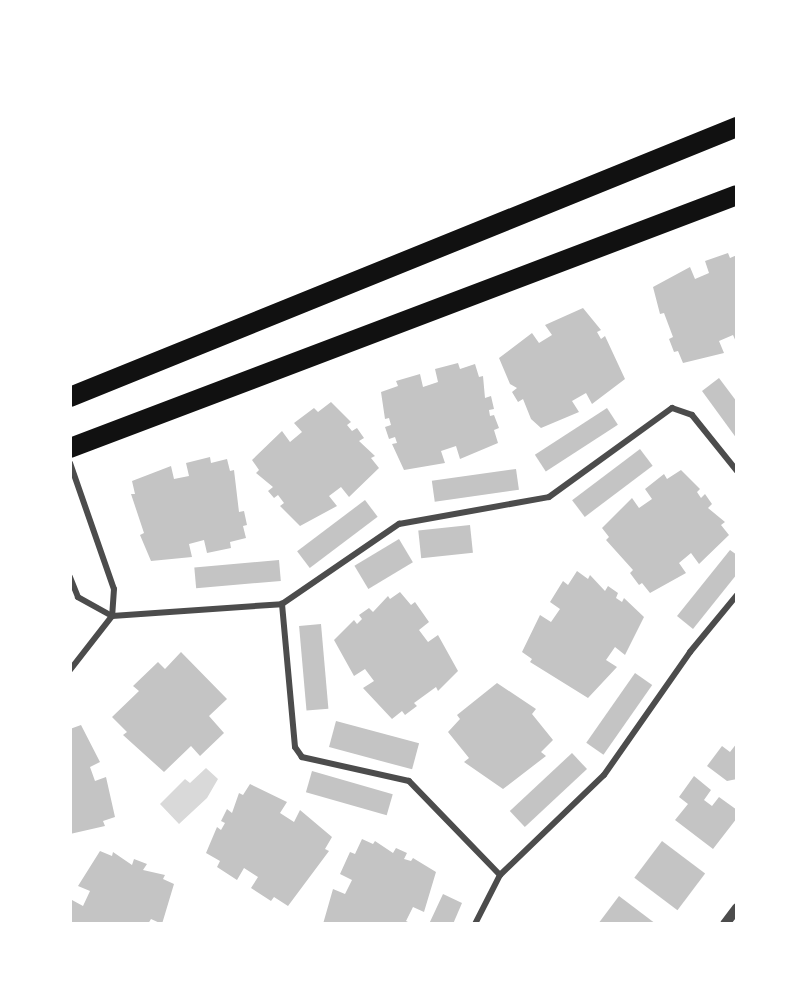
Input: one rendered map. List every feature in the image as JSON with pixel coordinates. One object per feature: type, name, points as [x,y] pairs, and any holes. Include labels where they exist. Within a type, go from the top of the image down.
[{"type":"main road","points":[[70,397],[737,127]]},
{"type":"main road","points":[[70,448],[737,194]]},
{"type":"street","points":[[725,924],[737,908]]},
{"type":"lane","points":[[70,576],[78,598],[112,616],[282,604],[399,524],[549,497],[672,408],[692,415],[737,471]]},
{"type":"lane","points":[[70,463],[114,589],[112,616],[70,670]]},
{"type":"lane","points":[[476,924],[500,875],[604,775],[690,652],[737,595]]},
{"type":"lane","points":[[282,604],[295,748],[302,757],[409,781],[500,875]]},
{"type":"shaded area","points":[[206,768],[218,779],[207,798],[179,824],[160,804],[185,779],[190,783]]},
{"type":"building","points":[[728,253],[730,258],[737,255],[737,344],[733,335],[719,341],[724,353],[683,363],[678,351],[674,352],[669,339],[673,337],[664,313],[660,314],[653,287],[690,267],[695,279],[709,273],[705,261]]},
{"type":"building","points":[[583,308],[601,330],[597,332],[601,339],[605,336],[625,379],[592,404],[586,393],[572,401],[579,412],[541,428],[531,419],[523,399],[518,402],[512,392],[517,388],[510,384],[499,358],[532,333],[539,343],[552,335],[545,325]]},
{"type":"building","points":[[458,363],[460,369],[475,364],[479,377],[483,376],[485,398],[491,396],[494,409],[489,410],[490,416],[494,415],[499,428],[494,430],[498,443],[460,459],[456,446],[441,451],[445,463],[404,470],[392,444],[397,443],[395,437],[389,439],[385,427],[391,425],[389,418],[385,419],[381,392],[398,386],[396,381],[420,374],[423,387],[438,382],[435,369]]},
{"type":"building","points":[[719,378],[737,402],[737,439],[702,391]]},
{"type":"building","points":[[331,402],[351,422],[347,425],[352,431],[357,428],[364,438],[359,441],[375,456],[371,458],[379,468],[349,497],[341,487],[329,496],[337,506],[300,526],[280,506],[284,503],[278,495],[274,498],[268,491],[273,487],[256,473],[259,470],[252,460],[282,431],[290,442],[302,432],[294,423],[314,408],[318,412]]},
{"type":"building","points":[[607,408],[618,425],[546,472],[535,455]]},
{"type":"building","points":[[640,449],[653,466],[585,517],[572,500]]},
{"type":"building","points":[[210,457],[211,463],[227,459],[230,471],[234,470],[239,512],[244,511],[247,525],[243,526],[246,538],[230,542],[231,548],[207,553],[204,540],[189,544],[192,557],[151,561],[140,535],[144,533],[131,494],[135,494],[132,481],[171,466],[174,479],[189,476],[186,463]]},
{"type":"building","points":[[516,469],[519,490],[435,502],[432,481]]},
{"type":"building","points":[[681,470],[700,489],[697,492],[701,498],[705,494],[712,504],[708,508],[725,522],[721,525],[729,535],[699,564],[691,553],[679,563],[686,573],[650,593],[630,573],[633,570],[606,540],[609,537],[602,528],[632,498],[639,508],[652,499],[645,489],[664,474],[667,479]]},
{"type":"building","points":[[365,500],[378,517],[310,568],[297,551]]},
{"type":"building","points":[[470,525],[473,553],[421,558],[418,530]]},
{"type":"building","points":[[399,539],[413,562],[368,589],[354,566]]},
{"type":"building","points":[[730,550],[737,555],[737,574],[693,629],[677,616]]},
{"type":"building","points":[[279,560],[281,581],[196,588],[194,567]]},
{"type":"building","points":[[577,571],[588,579],[590,575],[605,591],[608,586],[618,593],[616,598],[622,602],[624,598],[644,617],[625,655],[615,647],[606,660],[617,667],[588,698],[530,662],[532,659],[522,652],[540,615],[551,622],[560,609],[550,602],[563,581],[568,585]]},
{"type":"building","points":[[400,592],[411,605],[415,602],[429,622],[419,630],[428,642],[438,635],[458,671],[438,691],[436,687],[414,703],[417,706],[405,715],[402,711],[392,719],[363,688],[374,681],[365,669],[354,676],[334,640],[354,620],[357,624],[362,619],[359,615],[369,608],[373,612],[388,596],[390,599]]},
{"type":"building","points":[[321,624],[328,709],[306,711],[299,626]]},
{"type":"building","points":[[181,652],[227,699],[209,716],[224,733],[200,756],[191,746],[164,772],[123,735],[127,732],[112,717],[139,691],[133,686],[158,662],[165,669]]},
{"type":"building","points":[[635,673],[652,685],[603,755],[586,743]]},
{"type":"building","points":[[497,683],[536,709],[532,714],[553,740],[541,752],[546,756],[503,789],[464,762],[469,758],[448,732],[460,719],[457,715]]},
{"type":"building","points":[[336,721],[419,743],[412,769],[329,747]]},
{"type":"building","points":[[81,725],[100,762],[90,767],[95,781],[106,777],[115,817],[103,821],[105,826],[70,834],[70,729]]},
{"type":"building","points":[[737,743],[737,779],[727,781],[707,766],[722,746],[730,752]]},
{"type":"building","points":[[572,753],[587,769],[525,827],[510,811]]},
{"type":"building","points":[[312,771],[393,794],[387,815],[306,792]]},
{"type":"building","points":[[694,776],[711,790],[704,800],[712,806],[719,797],[737,810],[737,818],[713,849],[675,820],[688,804],[679,797]]},
{"type":"building","points":[[250,784],[287,802],[280,813],[294,822],[300,810],[332,837],[325,849],[329,851],[288,906],[251,888],[258,877],[244,868],[237,880],[217,867],[220,861],[206,853],[217,827],[221,830],[225,823],[221,821],[227,809],[232,813],[239,793],[243,795]]},
{"type":"building","points":[[362,839],[373,844],[375,841],[393,853],[396,848],[407,853],[404,859],[413,858],[436,872],[424,912],[413,907],[406,921],[412,924],[323,924],[333,889],[345,894],[352,880],[340,874],[350,852],[355,854]]},
{"type":"building","points":[[662,841],[705,873],[677,910],[634,878]]},
{"type":"building","points":[[100,851],[112,856],[113,852],[132,865],[134,859],[147,864],[143,870],[165,875],[163,879],[174,884],[162,924],[151,919],[148,924],[70,924],[72,900],[83,906],[90,891],[78,886]]},
{"type":"building","points":[[443,894],[462,903],[453,924],[429,924]]},
{"type":"building","points":[[619,896],[656,924],[598,924]]}]
